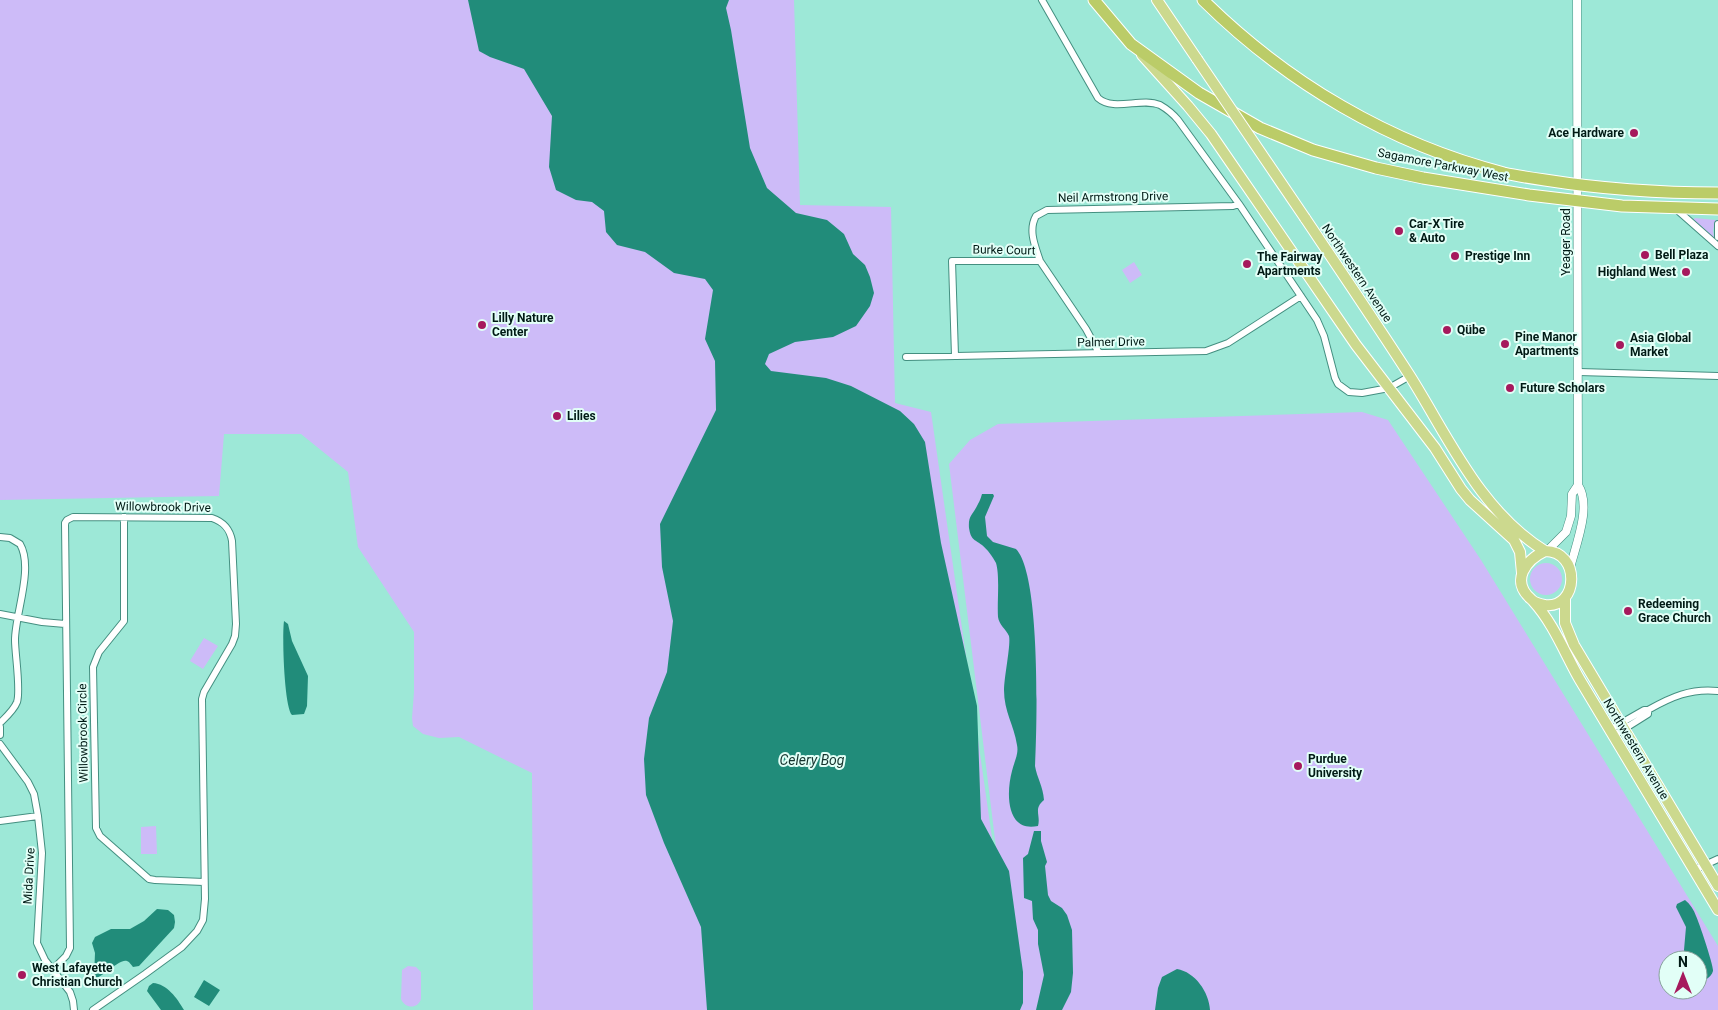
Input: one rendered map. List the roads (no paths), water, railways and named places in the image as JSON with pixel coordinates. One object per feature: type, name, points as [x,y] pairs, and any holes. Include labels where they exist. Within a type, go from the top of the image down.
[{"type":"highway","name":"Sagamore Parkway West","points":[[1094,0],[1131,44],[1220,106],[1260,128],[1313,150],[1376,168],[1423,178],[1577,202],[1622,206],[1718,209]]},
{"type":"highway","name":"Sagamore Parkway West","points":[[1203,0],[1267,57],[1340,106],[1375,126],[1410,142],[1464,162],[1506,173],[1577,185],[1652,192],[1718,193]]},
{"type":"main road","name":"Northwestern Avenue","points":[[1157,0],[1410,376],[1478,488],[1505,518],[1536,546],[1546,551]]},
{"type":"main road","points":[[1131,44],[1211,134],[1356,345],[1435,448],[1461,489],[1470,500],[1514,540],[1520,552],[1522,588],[1533,602],[1550,605],[1557,604],[1565,598],[1570,585],[1570,568],[1563,557],[1552,551],[1546,551],[1531,559],[1522,573]]},
{"type":"main road","name":"Northwestern Avenue","points":[[1565,598],[1564,618],[1566,628],[1580,657],[1718,886]]},
{"type":"main road","name":"Northwestern Avenue","points":[[1533,602],[1550,622],[1561,647],[1611,733],[1718,910]]},
{"type":"street","points":[[1042,0],[1102,102],[1159,105],[1178,120],[1239,204],[1320,326],[1338,384],[1355,394],[1389,388],[1410,376]]},
{"type":"street","name":"Yeager Road","points":[[1570,568],[1583,512],[1583,493],[1578,485],[1577,0]]},
{"type":"street","name":"Neil Armstrong Drive","points":[[1040,261],[1032,228],[1036,216],[1047,210],[1233,206],[1239,204]]},
{"type":"street","points":[[1675,208],[1718,246]]},
{"type":"street","points":[[1718,224],[1718,237]]},
{"type":"street","name":"Burke Court","points":[[955,356],[952,261],[1040,261],[1086,329],[1099,353]]},
{"type":"street","name":"Palmer Drive","points":[[906,357],[1206,352],[1228,343],[1301,296]]},
{"type":"street","points":[[1578,372],[1718,376]]},
{"type":"street","name":"Yeager Road","points":[[1546,551],[1566,532],[1571,516],[1572,494],[1578,485]]},
{"type":"street","name":"Willowbrook Drive","points":[[53,969],[66,956],[70,948],[65,523],[73,517],[212,518],[220,520],[225,524],[232,540],[236,624],[232,644],[204,692],[202,699],[205,900],[202,920],[197,931],[182,947],[93,1010]]},
{"type":"street","name":"Willowbrook Circle","points":[[124,517],[124,621],[99,652],[93,667],[97,832],[149,879],[204,882]]},
{"type":"street","points":[[0,537],[16,540],[22,548],[24,558],[24,585],[15,642],[18,701],[0,723]]},
{"type":"street","points":[[0,614],[42,622],[65,624]]},
{"type":"street","points":[[1611,733],[1648,714],[1648,710],[1667,699],[1683,693],[1718,691]]},
{"type":"street","points":[[0,727],[0,735]]},
{"type":"street","name":"Mida Drive","points":[[0,744],[32,789],[38,816],[42,853],[37,943],[41,954],[70,992],[74,1010]]},
{"type":"street","points":[[0,820],[38,816]]},
{"type":"street","points":[[1694,870],[1718,859]]},
{"type":"water","name":"Celery Bog","points":[[468,0],[729,0],[726,8],[750,148],[767,188],[796,213],[827,220],[844,234],[853,254],[865,265],[874,293],[870,306],[856,326],[833,337],[795,342],[769,354],[765,364],[771,371],[826,378],[851,386],[900,411],[914,424],[925,442],[941,543],[977,706],[981,819],[1009,871],[1023,972],[1023,1003],[1020,1010],[707,1010],[701,927],[664,843],[646,795],[644,759],[649,718],[667,672],[673,621],[662,567],[660,524],[716,410],[715,361],[705,339],[713,290],[705,279],[674,273],[645,252],[617,245],[606,232],[604,211],[592,202],[576,200],[556,190],[549,167],[552,116],[524,69],[479,51]]},
{"type":"water","points":[[982,494],[993,494],[994,496],[985,517],[987,536],[993,542],[1016,549],[1024,564],[1030,588],[1036,652],[1035,766],[1044,800],[1038,809],[1038,826],[1027,827],[1020,823],[1014,817],[1009,800],[1010,780],[1017,748],[1016,738],[1004,698],[1009,636],[998,617],[996,563],[986,549],[972,537],[969,528],[970,518]]},
{"type":"water","points":[[284,621],[288,624],[292,641],[308,676],[307,706],[304,714],[292,715],[289,709],[284,670]]},
{"type":"water","points":[[1034,831],[1041,831],[1041,841],[1047,862],[1045,866],[1048,895],[1051,901],[1062,908],[1067,915],[1072,930],[1073,973],[1071,992],[1062,1010],[1036,1010],[1044,975],[1038,944],[1038,930],[1033,919],[1032,901],[1024,898],[1023,858],[1028,854]]},
{"type":"water","points":[[1685,900],[1690,905],[1708,950],[1684,950],[1686,927],[1676,907],[1677,904]]},
{"type":"water","points":[[157,909],[168,910],[174,915],[174,928],[139,966],[133,967],[128,961],[124,961],[99,977],[94,977],[95,953],[92,943],[95,937],[111,929],[130,929],[144,921]]},
{"type":"water","points":[[1708,951],[1713,968],[1711,976],[1708,978]]},
{"type":"water","points":[[1177,969],[1190,974],[1200,984],[1207,996],[1210,1010],[1155,1010],[1158,988],[1162,977]]},
{"type":"water","points":[[204,980],[220,990],[209,1006],[194,997]]},
{"type":"water","points":[[153,983],[167,989],[175,996],[184,1010],[161,1010],[147,991]]},
{"type":"place","name":"Ace Hardware","points":[[1634,133]]},
{"type":"place","name":"Car-X Tire & Auto","points":[[1399,231]]},
{"type":"place","name":"Bell Plaza","points":[[1645,255]]},
{"type":"place","name":"Prestige Inn","points":[[1455,256]]},
{"type":"place","name":"The Fairway Apartments","points":[[1247,264]]},
{"type":"place","name":"Highland West","points":[[1686,272]]},
{"type":"place","name":"Lilly Nature Center","points":[[482,325]]},
{"type":"place","name":"Qübe","points":[[1447,330]]},
{"type":"place","name":"Pine Manor Apartments","points":[[1505,344]]},
{"type":"place","name":"Asia Global Market","points":[[1620,345]]},
{"type":"place","name":"Future Scholars","points":[[1510,388]]},
{"type":"place","name":"Lilies","points":[[557,416]]},
{"type":"place","name":"Redeeming Grace Church","points":[[1628,611]]},
{"type":"place","name":"Purdue University","points":[[1298,766]]},
{"type":"place","name":"West Lafayette Christian Church","points":[[22,975]]}]
